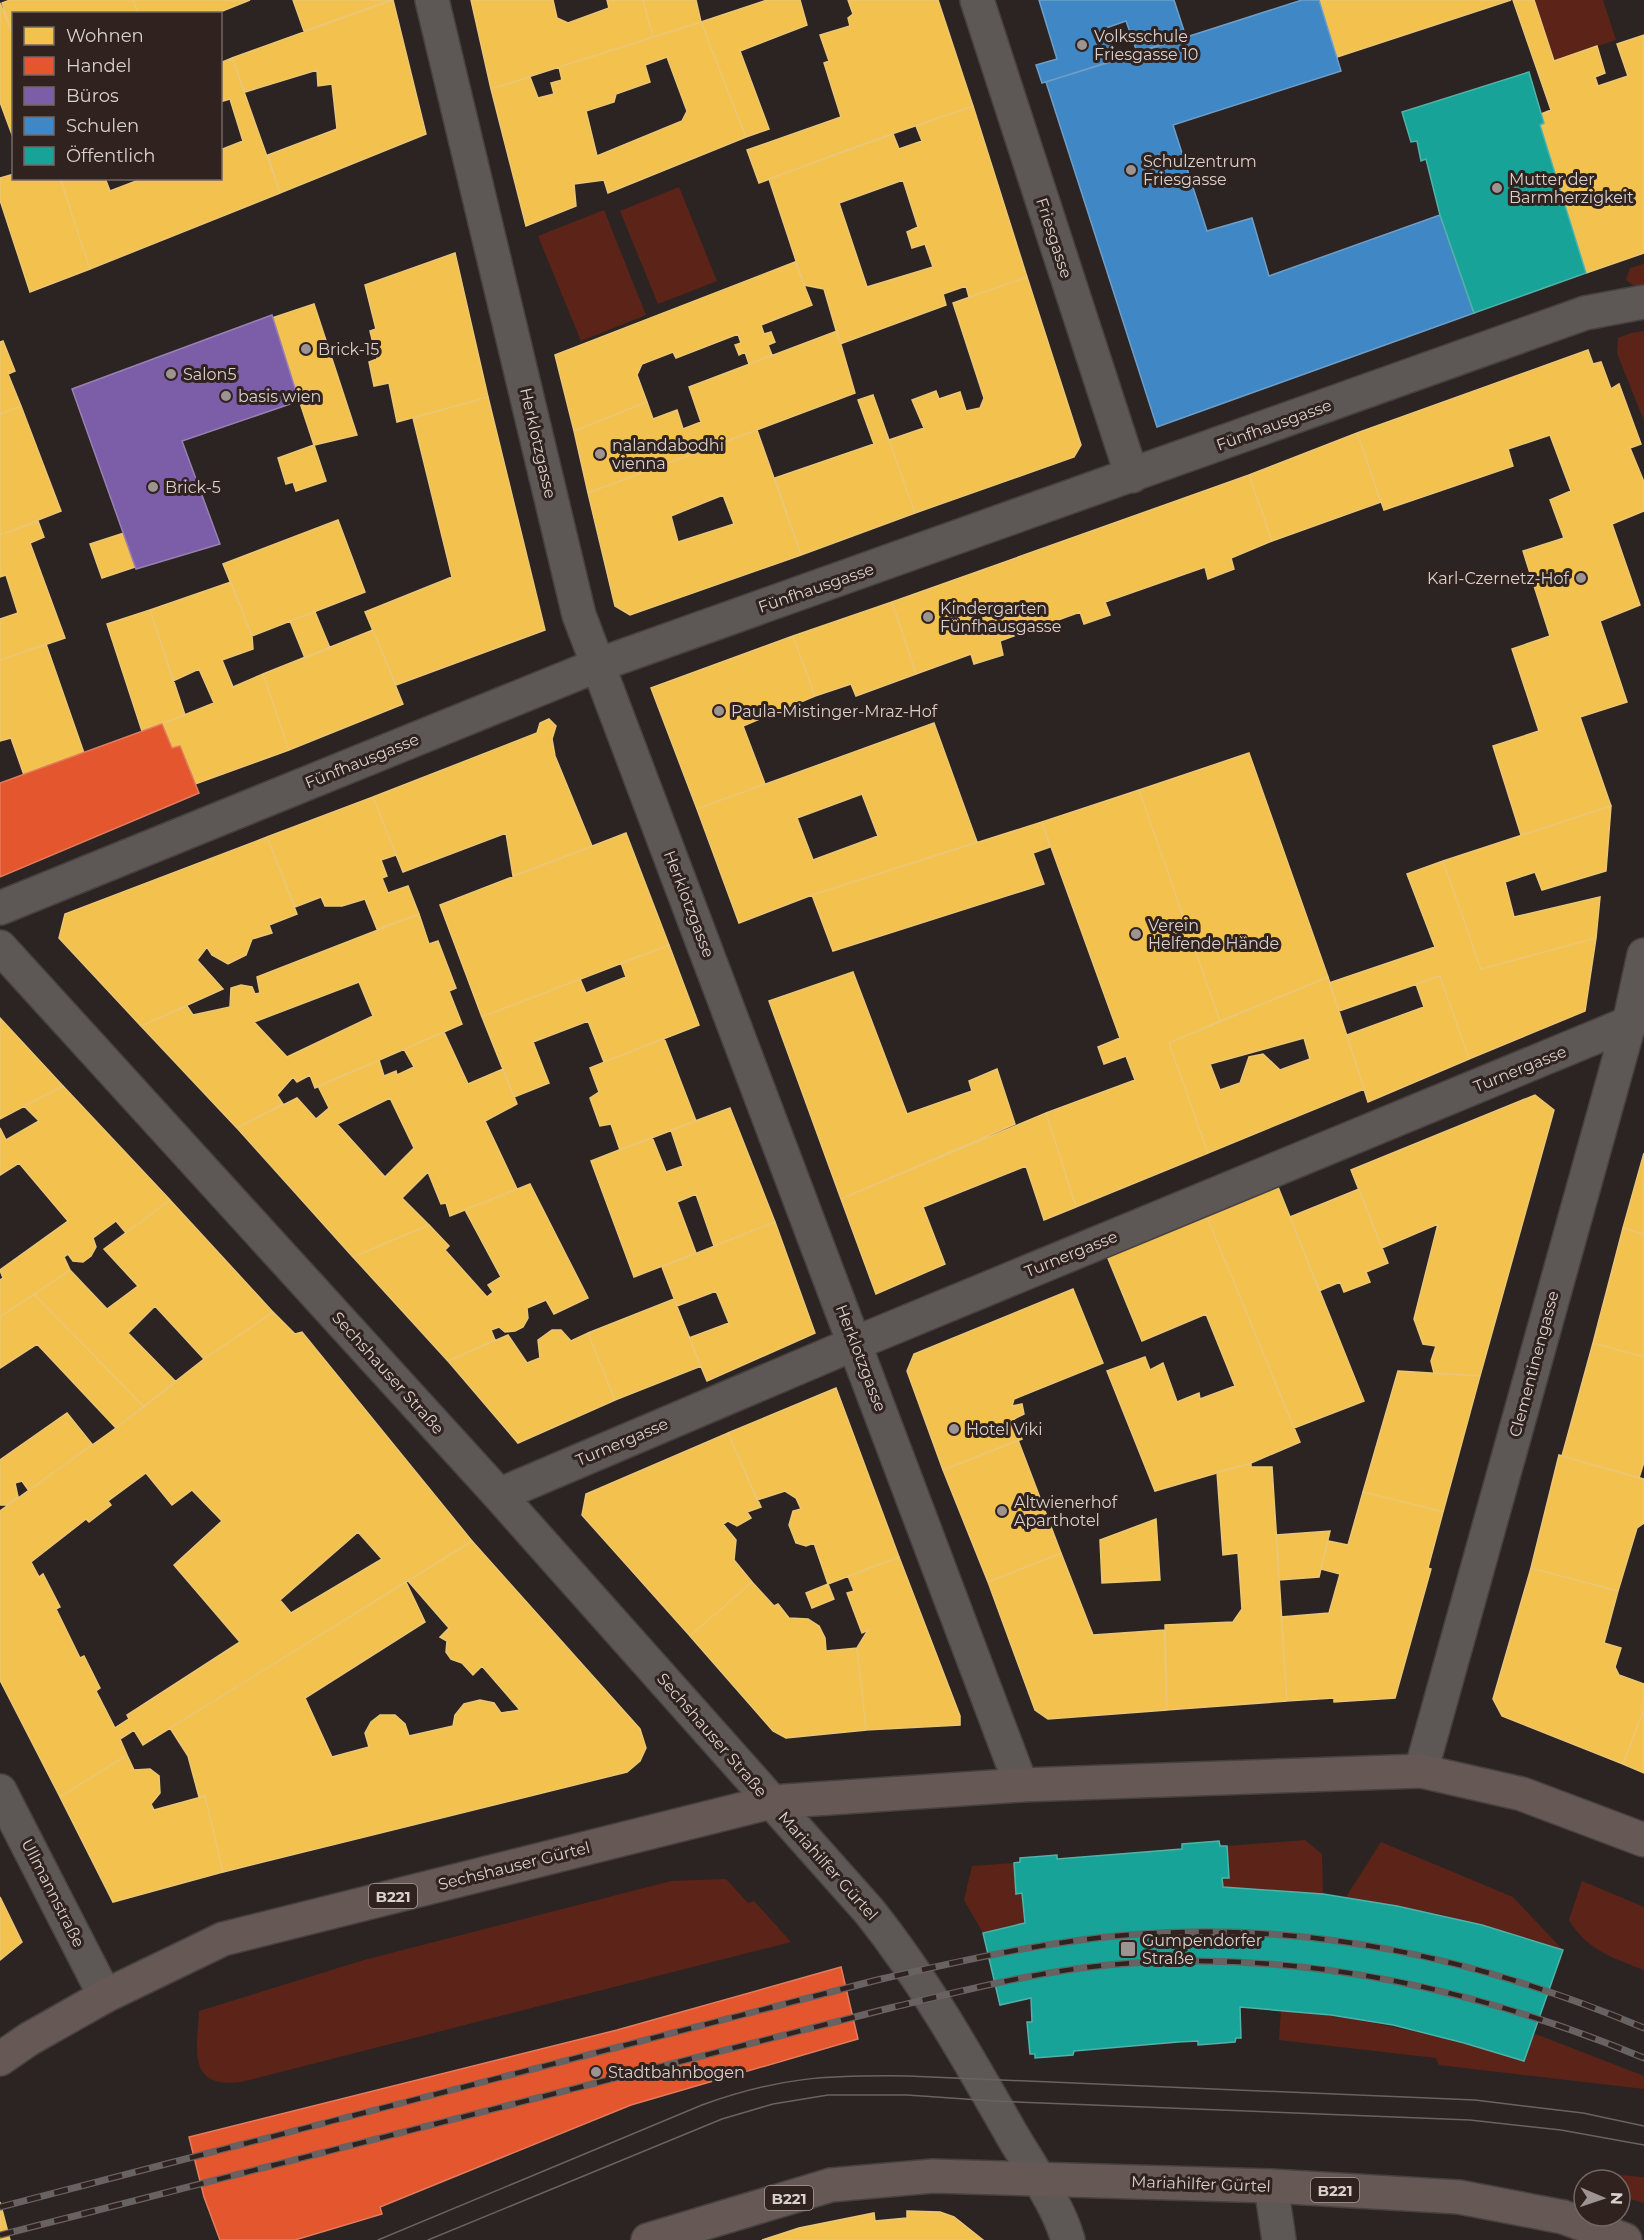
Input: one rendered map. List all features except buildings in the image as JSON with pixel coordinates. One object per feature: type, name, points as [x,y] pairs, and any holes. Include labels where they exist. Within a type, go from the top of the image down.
[{"type":"main road","name":"Mariahilfer Gürtel","points":[[771,1802],[1022,1785],[1421,1771],[1522,1794],[1644,1840]]},
{"type":"main road","name":"Sechshauser Gürtel","points":[[0,2059],[29,2039],[105,1996],[223,1939],[771,1802]]},
{"type":"main road","name":"B221","points":[[648,2240],[831,2185],[933,2176],[1039,2179]]},
{"type":"main road","name":"Mariahilfer Gürtel","points":[[1039,2179],[1271,2186],[1459,2197],[1563,2217],[1625,2240]]},
{"type":"street","name":"Herklotzgasse","points":[[432,0],[579,615],[1022,1785]]},
{"type":"street","name":"Friesgasse","points":[[977,0],[1132,476]]},
{"type":"street","name":"Fünfhausgasse","points":[[0,908],[598,664],[1585,313],[1644,302]]},
{"type":"street","name":"Sechshauser Straße","points":[[0,947],[499,1495],[771,1802]]},
{"type":"street","name":"Clementinengasse","points":[[1421,1771],[1636,1020],[1644,955]]},
{"type":"street","name":"Turnergasse","points":[[499,1495],[856,1343],[1636,1020]]},
{"type":"street","name":"Ullmannstraße","points":[[0,1791],[105,1996]]},
{"type":"street","name":"Mariahilfer Gürtel","points":[[771,1802],[835,1870],[878,1922],[968,2055],[1039,2179]]},
{"type":"street","points":[[1039,2179],[1068,2240]]},
{"type":"street","points":[[1271,2186],[1279,2240]]},
{"type":"shaded area","points":[[1534,0],[1603,0],[1616,40],[1554,61]]},
{"type":"shaded area","points":[[679,187],[717,281],[658,304],[620,211]]},
{"type":"shaded area","points":[[604,210],[646,315],[581,341],[538,236]]},
{"type":"shaded area","points":[[1644,264],[1644,286],[1633,285],[1626,280],[1630,268]]},
{"type":"shaded area","points":[[1644,331],[1644,421],[1617,353],[1618,338]]},
{"type":"shaded area","points":[[1305,1840],[1322,1854],[1323,1894],[1223,1887],[1222,1878],[1229,1878],[1227,1846]]},
{"type":"shaded area","points":[[1381,1842],[1513,1897],[1563,1950],[1444,1915],[1346,1897]]},
{"type":"shaded area","points":[[1014,1863],[1016,1893],[1022,1893],[1025,1923],[983,1933],[964,1900],[972,1866]]},
{"type":"shaded area","points":[[726,1879],[748,1903],[754,1901],[791,1942],[241,2082],[224,2083],[211,2079],[203,2073],[199,2064],[197,2040],[199,2011],[364,1960],[671,1881]]},
{"type":"shaded area","points":[[1582,1881],[1644,1907],[1644,1970],[1602,1952],[1576,1931],[1569,1920]]},
{"type":"shaded area","points":[[1281,2010],[1404,2029],[1523,2061],[1533,2033],[1644,2076],[1644,2089],[1439,2065],[1436,2058],[1279,2040]]},
{"type":"shaded area","points":[[1632,2176],[1644,2177],[1644,2203],[1632,2200]]},
{"type":"tram line","points":[[378,2240],[702,2105],[779,2083],[828,2077],[908,2076],[1475,2100],[1583,2113],[1644,2126]]},
{"type":"tram line","points":[[428,2240],[722,2119],[773,2104],[828,2095],[907,2095],[994,2101],[1470,2120],[1561,2130],[1644,2145]]},
{"type":"railway","points":[[0,2207],[877,1980],[1001,1953],[1095,1938],[1194,1932],[1260,1933],[1326,1939],[1455,1964],[1582,2003],[1644,2028]]},
{"type":"railway","points":[[0,2235],[890,2008],[1025,1977],[1080,1968],[1177,1961],[1246,1962],[1314,1968],[1382,1978],[1514,2011],[1644,2058]]},
{"type":"place","name":"Volksschule Friesgasse 10","points":[[1082,45]]},
{"type":"place","name":"Schulzentrum Friesgasse","points":[[1131,170]]},
{"type":"place","name":"Mutter der Barmherzigkeit","points":[[1497,188]]},
{"type":"place","name":"Brick-15","points":[[306,349]]},
{"type":"place","name":"Salon5","points":[[171,374]]},
{"type":"place","name":"basis wien","points":[[226,396]]},
{"type":"place","name":"nalandabodhi vienna","points":[[600,454]]},
{"type":"place","name":"Brick-5","points":[[153,487]]},
{"type":"place","name":"Karl-Czernetz-Hof","points":[[1581,578]]},
{"type":"place","name":"Kindergarten Fünfhausgasse","points":[[928,617]]},
{"type":"place","name":"Paula-Mistinger-Mraz-Hof","points":[[719,711]]},
{"type":"place","name":"Verein Helfende Hände","points":[[1136,934]]},
{"type":"place","name":"Hotel Viki","points":[[954,1429]]},
{"type":"place","name":"Altwienerhof Aparthotel","points":[[1002,1511]]},
{"type":"place","name":"Gumpendorfer Straße","points":[[1128,1949]]},
{"type":"place","name":"Stadtbahnbogen","points":[[596,2072]]}]
